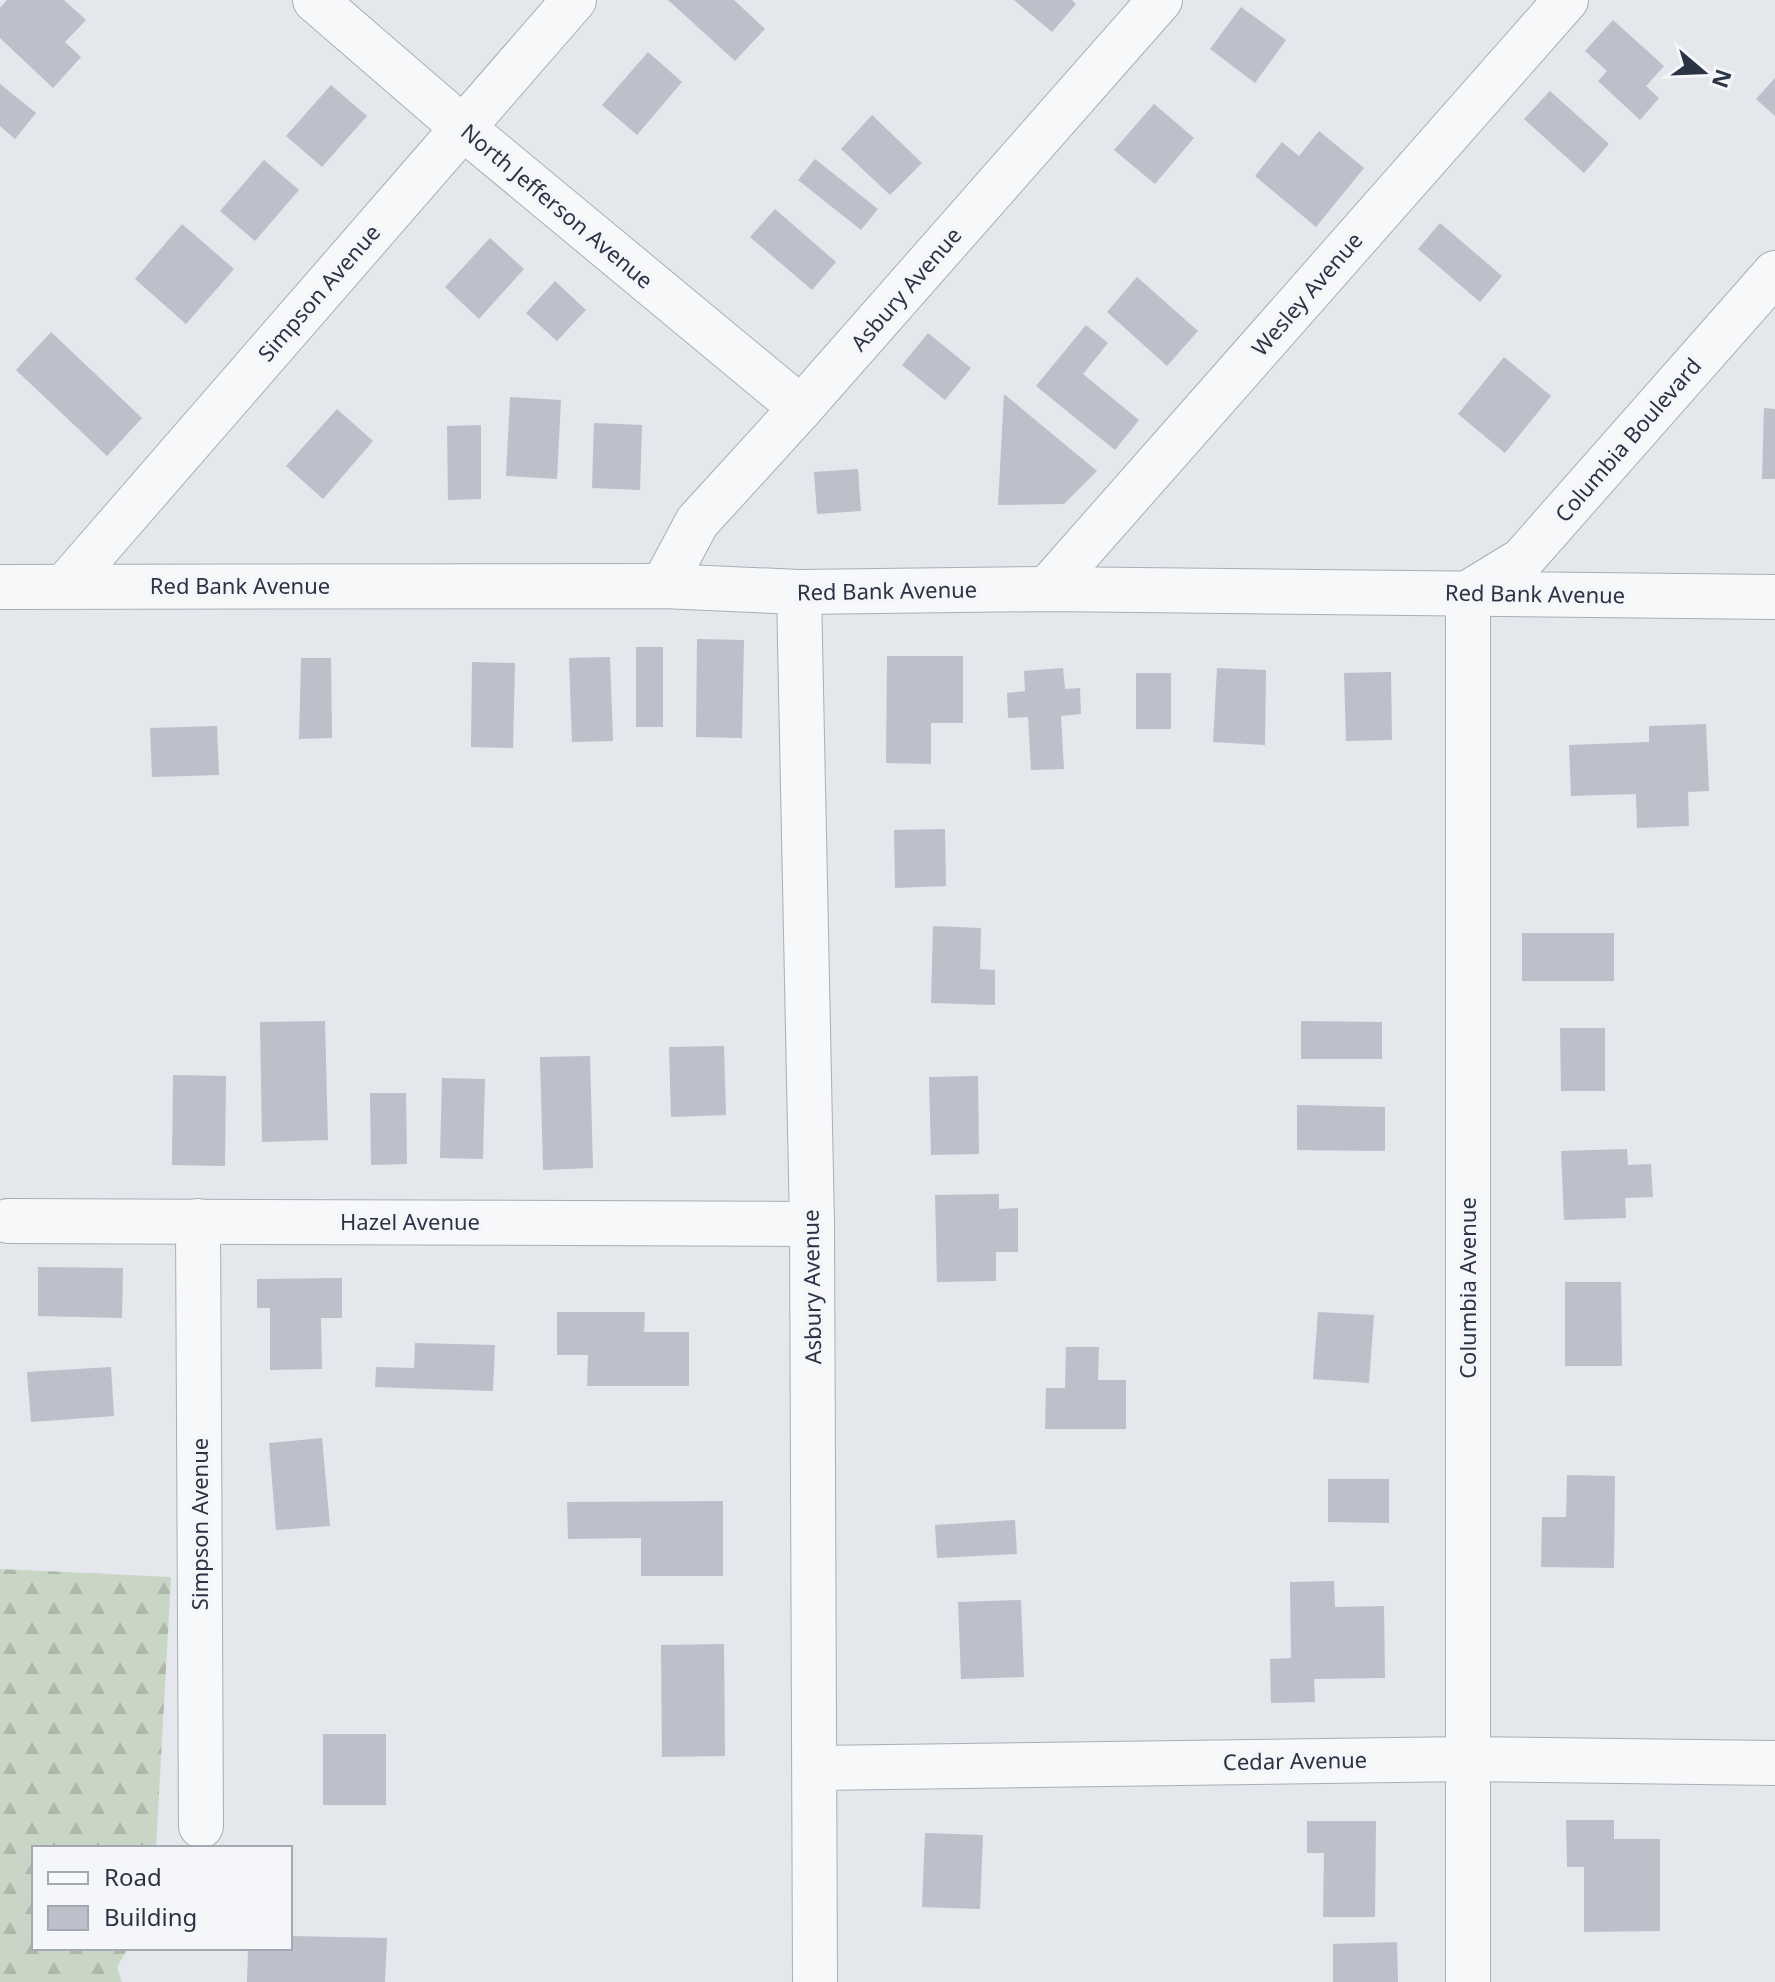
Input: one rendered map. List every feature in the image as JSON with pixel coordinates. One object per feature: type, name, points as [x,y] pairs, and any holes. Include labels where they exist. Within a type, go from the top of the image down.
[{"type":"street","name":"North Jefferson Avenue","points":[[315,0],[462,127],[801,408]]},
{"type":"street","name":"Simpson Avenue","points":[[65,586],[574,0]]},
{"type":"street","name":"Asbury Avenue","points":[[663,586],[697,522],[1160,0]]},
{"type":"street","name":"Wesley Avenue","points":[[1047,589],[1566,0]]},
{"type":"street","name":"Columbia Boulevard","points":[[1468,593],[1522,560],[1775,273]]},
{"type":"street","name":"Red Bank Avenue","points":[[0,587],[663,586],[799,592],[1047,589],[1775,597]]},
{"type":"street","name":"Asbury Avenue","points":[[799,592],[812,1224],[815,1982]]},
{"type":"street","name":"Columbia Avenue","points":[[1468,593],[1468,1982]]},
{"type":"street","name":"Hazel Avenue","points":[[8,1221],[812,1224]]},
{"type":"street","name":"Simpson Avenue","points":[[198,1221],[201,1826]]},
{"type":"street","name":"Cedar Avenue","points":[[816,1768],[1468,1759],[1775,1763]]},
{"type":"green space","points":[[0,1569],[171,1577],[156,1846],[32,1846],[32,1950],[127,1950],[117,1967],[122,1982],[0,1982]]},
{"type":"building","points":[[7,0],[64,0],[86,20],[65,42],[81,57],[53,88],[0,38],[0,8]]},
{"type":"building","points":[[668,0],[734,0],[765,29],[735,61]]},
{"type":"building","points":[[1014,0],[1072,0],[1076,4],[1052,32]]},
{"type":"building","points":[[1241,7],[1286,40],[1255,83],[1210,49]]},
{"type":"building","points":[[1613,20],[1664,66],[1646,86],[1659,98],[1640,120],[1598,81],[1607,71],[1585,51]]},
{"type":"building","points":[[648,52],[682,82],[637,135],[602,105]]},
{"type":"building","points":[[1775,78],[1775,116],[1756,99]]},
{"type":"building","points":[[0,84],[36,113],[15,139],[0,126]]},
{"type":"building","points":[[331,85],[367,116],[322,167],[286,136]]},
{"type":"building","points":[[1550,91],[1609,144],[1584,173],[1524,119]]},
{"type":"building","points":[[1154,104],[1194,138],[1155,184],[1114,150]]},
{"type":"building","points":[[872,115],[922,163],[890,195],[841,149]]},
{"type":"building","points":[[1319,131],[1364,168],[1316,227],[1255,176],[1282,142],[1299,156]]},
{"type":"building","points":[[815,159],[878,209],[861,230],[798,180]]},
{"type":"building","points":[[264,160],[299,190],[255,241],[220,211]]},
{"type":"building","points":[[775,209],[836,262],[812,290],[750,237]]},
{"type":"building","points":[[1440,223],[1502,276],[1480,302],[1418,249]]},
{"type":"building","points":[[182,224],[234,269],[186,324],[135,279]]},
{"type":"building","points":[[490,238],[524,269],[479,319],[445,287]]},
{"type":"building","points":[[1137,277],[1198,331],[1167,366],[1107,312]]},
{"type":"building","points":[[555,281],[586,310],[557,341],[526,313]]},
{"type":"building","points":[[1086,325],[1108,343],[1083,374],[1139,420],[1115,450],[1036,386]]},
{"type":"building","points":[[51,332],[142,418],[107,456],[16,370]]},
{"type":"building","points":[[928,333],[971,368],[945,400],[902,365]]},
{"type":"building","points":[[1504,357],[1551,396],[1505,453],[1458,414]]},
{"type":"building","points":[[1004,394],[1097,471],[1064,504],[998,505]]},
{"type":"building","points":[[510,397],[561,400],[557,479],[506,476]]},
{"type":"building","points":[[1764,408],[1775,409],[1775,479],[1762,479]]},
{"type":"building","points":[[337,409],[373,441],[323,499],[286,466]]},
{"type":"building","points":[[594,423],[642,425],[640,490],[592,488]]},
{"type":"building","points":[[481,425],[481,499],[448,500],[447,426]]},
{"type":"building","points":[[858,469],[861,511],[817,514],[814,472]]},
{"type":"building","points":[[697,639],[744,640],[742,738],[696,737]]},
{"type":"building","points":[[636,647],[663,647],[663,727],[636,727]]},
{"type":"building","points":[[887,656],[963,656],[963,723],[931,723],[931,764],[886,763]]},
{"type":"building","points":[[610,657],[613,741],[572,742],[569,658]]},
{"type":"building","points":[[301,658],[331,658],[332,738],[299,739]]},
{"type":"building","points":[[472,662],[515,663],[513,748],[471,747]]},
{"type":"building","points":[[1063,668],[1065,689],[1080,688],[1081,714],[1061,716],[1064,769],[1031,770],[1028,717],[1008,718],[1007,693],[1025,691],[1024,671]]},
{"type":"building","points":[[1217,668],[1266,670],[1265,745],[1213,742]]},
{"type":"building","points":[[1391,672],[1392,740],[1346,741],[1344,673]]},
{"type":"building","points":[[1136,673],[1171,673],[1171,729],[1136,729]]},
{"type":"building","points":[[1706,724],[1709,791],[1688,792],[1689,826],[1637,828],[1636,794],[1571,796],[1569,745],[1649,742],[1649,726]]},
{"type":"building","points":[[217,726],[219,775],[152,777],[150,728]]},
{"type":"building","points":[[945,829],[946,886],[895,888],[894,830]]},
{"type":"building","points":[[933,926],[981,928],[980,969],[995,970],[995,1005],[931,1003]]},
{"type":"building","points":[[1522,933],[1614,933],[1614,981],[1522,981]]},
{"type":"building","points":[[325,1021],[328,1140],[262,1142],[260,1022]]},
{"type":"building","points":[[1301,1021],[1382,1022],[1382,1059],[1301,1059]]},
{"type":"building","points":[[1560,1028],[1605,1028],[1605,1091],[1561,1091]]},
{"type":"building","points":[[724,1046],[726,1115],[671,1117],[669,1047]]},
{"type":"building","points":[[590,1056],[593,1168],[543,1170],[540,1057]]},
{"type":"building","points":[[173,1075],[226,1076],[225,1166],[172,1165]]},
{"type":"building","points":[[978,1076],[979,1154],[931,1155],[929,1077]]},
{"type":"building","points":[[442,1078],[485,1079],[483,1159],[440,1158]]},
{"type":"building","points":[[370,1093],[406,1093],[407,1164],[371,1165]]},
{"type":"building","points":[[1297,1105],[1385,1107],[1385,1151],[1297,1150]]},
{"type":"building","points":[[1627,1149],[1628,1165],[1651,1164],[1653,1197],[1625,1198],[1626,1218],[1564,1220],[1561,1151]]},
{"type":"building","points":[[999,1194],[999,1209],[1018,1208],[1018,1252],[996,1252],[996,1281],[937,1282],[935,1195]]},
{"type":"building","points":[[38,1267],[123,1268],[122,1318],[38,1316]]},
{"type":"building","points":[[342,1278],[342,1318],[321,1318],[322,1369],[270,1370],[270,1308],[257,1308],[257,1279]]},
{"type":"building","points":[[1565,1282],[1621,1282],[1622,1366],[1565,1366]]},
{"type":"building","points":[[557,1312],[645,1312],[644,1332],[689,1332],[689,1386],[587,1386],[588,1355],[557,1355]]},
{"type":"building","points":[[1318,1312],[1374,1315],[1369,1383],[1313,1379]]},
{"type":"building","points":[[415,1343],[495,1345],[493,1391],[375,1387],[376,1367],[414,1368]]},
{"type":"building","points":[[1066,1347],[1099,1347],[1098,1380],[1126,1380],[1126,1429],[1045,1429],[1046,1388],[1065,1388]]},
{"type":"building","points":[[111,1367],[114,1416],[31,1422],[27,1372]]},
{"type":"building","points":[[322,1438],[330,1526],[276,1530],[269,1443]]},
{"type":"building","points":[[1567,1475],[1615,1476],[1614,1568],[1541,1567],[1542,1517],[1566,1517]]},
{"type":"building","points":[[1328,1479],[1389,1479],[1389,1523],[1328,1522]]},
{"type":"building","points":[[723,1501],[723,1576],[641,1576],[641,1538],[568,1539],[567,1502]]},
{"type":"building","points":[[1015,1520],[1017,1554],[937,1558],[935,1525]]},
{"type":"building","points":[[1334,1581],[1335,1607],[1384,1606],[1385,1678],[1314,1679],[1315,1702],[1271,1703],[1270,1659],[1291,1658],[1290,1582]]},
{"type":"building","points":[[1021,1600],[1024,1677],[961,1679],[958,1602]]},
{"type":"building","points":[[724,1644],[725,1756],[662,1757],[661,1645]]},
{"type":"building","points":[[323,1734],[386,1734],[386,1805],[323,1805]]},
{"type":"building","points":[[1566,1820],[1614,1820],[1614,1839],[1660,1839],[1660,1931],[1584,1932],[1584,1867],[1567,1867]]},
{"type":"building","points":[[1307,1821],[1376,1821],[1375,1917],[1323,1917],[1324,1853],[1307,1853]]},
{"type":"building","points":[[925,1833],[983,1835],[980,1909],[922,1907]]},
{"type":"building","points":[[292,1936],[387,1938],[385,1982],[247,1982],[248,1950],[292,1950]]},
{"type":"building","points":[[1397,1942],[1398,1982],[1333,1982],[1333,1944]]}]
